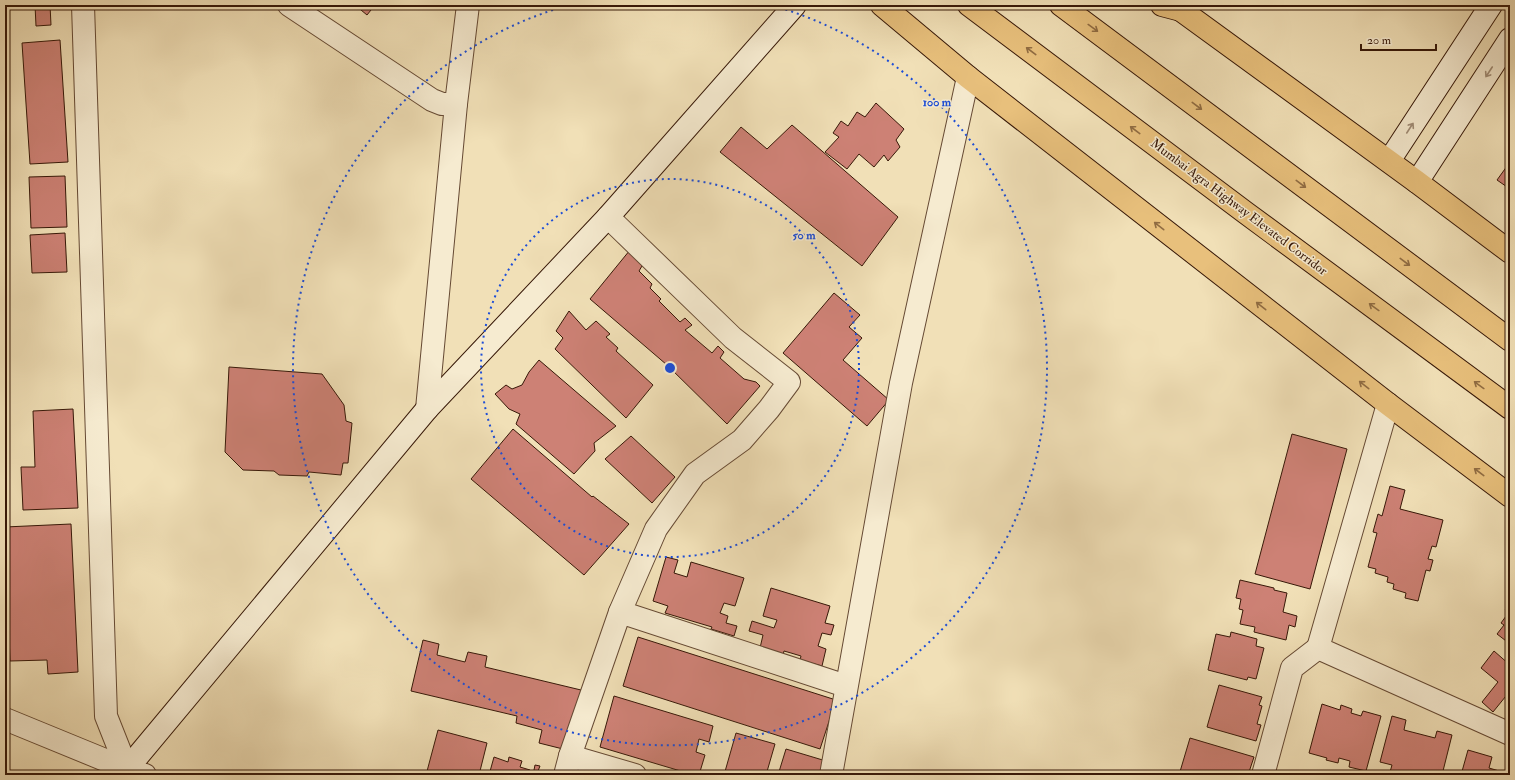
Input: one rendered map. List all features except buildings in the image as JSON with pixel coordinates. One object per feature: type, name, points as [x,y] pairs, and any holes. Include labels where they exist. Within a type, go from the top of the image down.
[{"type":"main road","points":[[882,5],[968,77],[1388,404],[1510,496]]},
{"type":"main road","name":"Mumbai Agra Highway Elevated Corridor","points":[[969,5],[1510,408]]},
{"type":"main road","points":[[1061,5],[1510,340]]},
{"type":"main road","points":[[1173,7],[1389,161],[1510,252]]},
{"type":"street","points":[[83,5],[106,716],[132,773]]},
{"type":"street","points":[[289,5],[432,100],[442,104],[456,104]]},
{"type":"street","points":[[427,409],[456,104],[468,5]]},
{"type":"street","points":[[132,773],[427,409],[608,217],[794,5]]},
{"type":"street","points":[[1389,161],[1491,5]]},
{"type":"street","points":[[1417,182],[1510,39]]},
{"type":"street","points":[[831,775],[901,383],[968,77]]},
{"type":"street","points":[[608,217],[733,338],[789,382],[769,409],[742,440],[695,474],[656,529],[620,612],[568,766],[635,775]]},
{"type":"street","points":[[1263,775],[1292,668],[1318,648],[1388,404]]},
{"type":"street","points":[[620,612],[846,686]]},
{"type":"street","points":[[1318,648],[1510,734]]},
{"type":"street","points":[[5,719],[132,773]]}]
